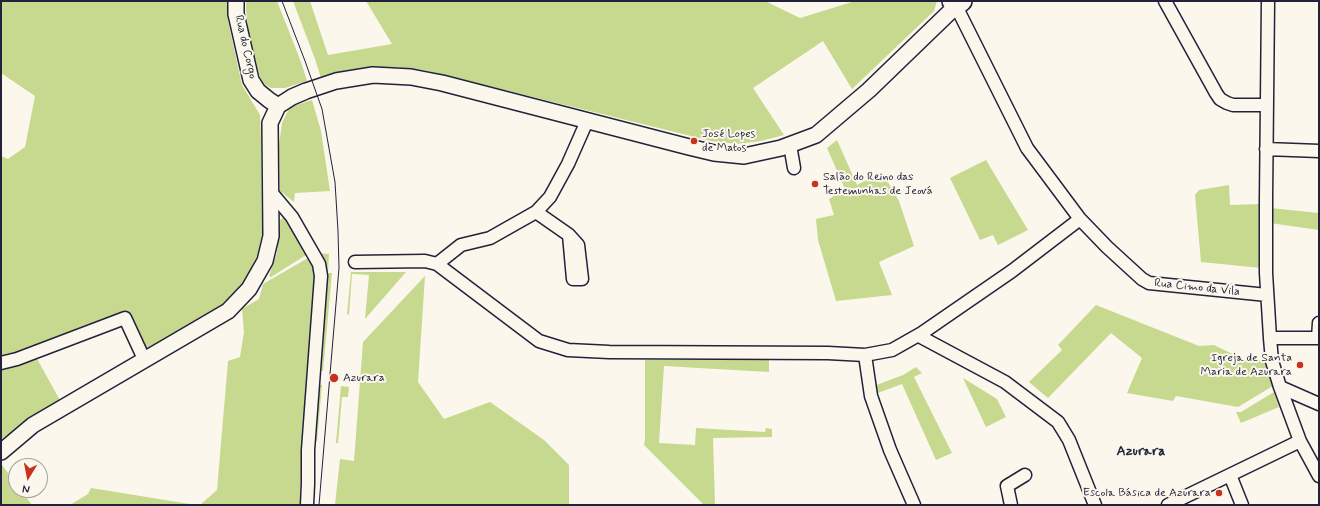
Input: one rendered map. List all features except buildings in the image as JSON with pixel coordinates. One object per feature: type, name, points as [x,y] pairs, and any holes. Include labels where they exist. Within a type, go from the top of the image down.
[{"type":"street","name":"Rua do Corgo","points":[[236,1],[236,14],[251,80],[258,91],[278,106]]},
{"type":"street","points":[[1166,1],[1220,99],[1233,105],[1267,105]]},
{"type":"street","points":[[1268,1],[1266,149],[1267,295],[1272,361],[1300,441],[1319,476]]},
{"type":"street","points":[[1,452],[32,425],[228,311],[249,289],[265,260],[271,236],[270,123],[278,106],[292,97],[336,81],[373,75],[411,77],[442,83],[714,153],[744,156],[790,145],[822,130],[869,90],[957,3]]},
{"type":"street","name":"Rua Cimo da Vila","points":[[957,3],[1027,148],[1080,218],[1107,247],[1142,279],[1149,283],[1267,295]]},
{"type":"street","points":[[437,264],[461,245],[490,238],[536,212],[550,197],[568,164],[588,121]]},
{"type":"street","points":[[790,145],[794,168]]},
{"type":"street","points":[[1266,149],[1319,151]]},
{"type":"street","points":[[271,192],[292,217],[319,264],[321,276],[308,450],[307,505]]},
{"type":"street","points":[[536,212],[569,235]]},
{"type":"street","points":[[355,262],[425,261],[437,264],[539,341],[568,350],[609,352],[828,353],[865,355],[892,350],[919,336],[1012,271],[1080,218]]},
{"type":"street","points":[[1,363],[17,359],[125,318],[144,359]]},
{"type":"street","points":[[1270,338],[1318,338],[1319,323]]},
{"type":"street","points":[[919,336],[1005,382],[1058,422],[1069,440],[1095,505]]},
{"type":"street","points":[[865,355],[871,396],[890,450],[914,505]]},
{"type":"street","points":[[1280,387],[1319,404]]},
{"type":"street","points":[[1168,505],[1300,441]]},
{"type":"street","points":[[1011,505],[1007,486],[1025,475]]},
{"type":"street","points":[[1230,475],[1242,505]]},
{"type":"green space","points":[[1,1],[227,1],[228,21],[242,85],[260,115],[262,234],[257,256],[245,281],[220,307],[146,351],[127,314],[1,360],[1,156],[8,159],[25,147],[35,96],[1,73]]},
{"type":"green space","points":[[246,1],[277,1],[307,81],[285,88],[271,88],[264,84],[260,77],[249,34]]},
{"type":"green space","points":[[293,1],[310,1],[328,55],[392,44],[366,1],[765,1],[800,18],[855,1],[937,1],[934,11],[852,89],[823,41],[753,88],[784,135],[761,141],[736,144],[711,141],[424,70],[393,67],[359,70],[321,78]]},
{"type":"green space","points":[[312,100],[321,131],[330,191],[295,193],[294,202],[280,191],[279,145],[282,123],[290,107]]},
{"type":"green space","points":[[837,140],[857,185],[882,172],[899,201],[914,246],[879,262],[892,295],[836,301],[818,240],[816,219],[834,215],[829,199],[845,189],[827,148]]},
{"type":"green space","points":[[986,160],[1028,230],[998,245],[993,235],[980,240],[950,178]]},
{"type":"green space","points":[[1229,185],[1230,205],[1261,204],[1261,268],[1201,262],[1195,195],[1199,190]]},
{"type":"green space","points":[[1270,208],[1319,213],[1319,230],[1270,223]]},
{"type":"green space","points":[[284,217],[306,255],[271,277],[269,276],[277,253],[280,220]]},
{"type":"green space","points":[[317,253],[329,254],[328,273],[332,273],[323,371],[319,370],[318,385],[322,385],[317,441],[312,441]]},
{"type":"green space","points":[[308,258],[312,258],[318,279],[306,415],[303,416],[300,505],[200,505],[217,490],[228,361],[240,357],[244,332],[242,309],[259,299],[263,284]]},
{"type":"green space","points":[[351,272],[406,272],[365,319],[369,275],[352,274],[349,315],[347,314]]},
{"type":"green space","points":[[425,276],[418,382],[444,419],[490,402],[544,440],[569,465],[569,505],[335,505],[340,459],[354,461],[363,342]]},
{"type":"green space","points":[[1096,305],[1199,346],[1214,345],[1243,359],[1265,360],[1273,386],[1238,407],[1176,396],[1173,401],[1127,393],[1142,358],[1111,333],[1048,398],[1029,382],[1062,350],[1058,345]]},
{"type":"green space","points":[[36,357],[61,402],[1,439],[1,369],[17,365]]},
{"type":"green space","points":[[769,359],[769,372],[664,366],[659,443],[695,445],[696,428],[765,432],[766,428],[772,429],[772,437],[713,438],[715,505],[704,505],[644,445],[645,360]]},
{"type":"green space","points":[[916,367],[922,373],[914,377],[952,453],[936,460],[902,384],[875,394],[874,386],[903,375]]},
{"type":"green space","points":[[963,378],[997,399],[1006,417],[986,427]]},
{"type":"green space","points":[[341,386],[349,387],[348,397],[342,397],[338,443],[336,443]]},
{"type":"green space","points":[[1274,392],[1279,407],[1241,423],[1236,412],[1241,412]]},
{"type":"green space","points":[[2,465],[8,473],[8,498],[27,498],[32,505],[1,505]]},
{"type":"green space","points":[[91,488],[196,505],[70,505],[88,494]]},
{"type":"tram line","points":[[282,1],[322,109],[335,182],[339,268],[319,505]]},
{"type":"place","name":"José Lopes de Matos","points":[[694,141]]},
{"type":"place","name":"Salão do Reino das Testemunhas de Jeová","points":[[815,184]]},
{"type":"place","name":"Igreja de Santa Maria de Azurara","points":[[1300,365]]},
{"type":"place","name":"Azurara","points":[[334,378]]},
{"type":"place","name":"Escola Básica de Azurara","points":[[1219,493]]},
{"type":"district","name":"Azurara","points":[[1141,452]]}]
